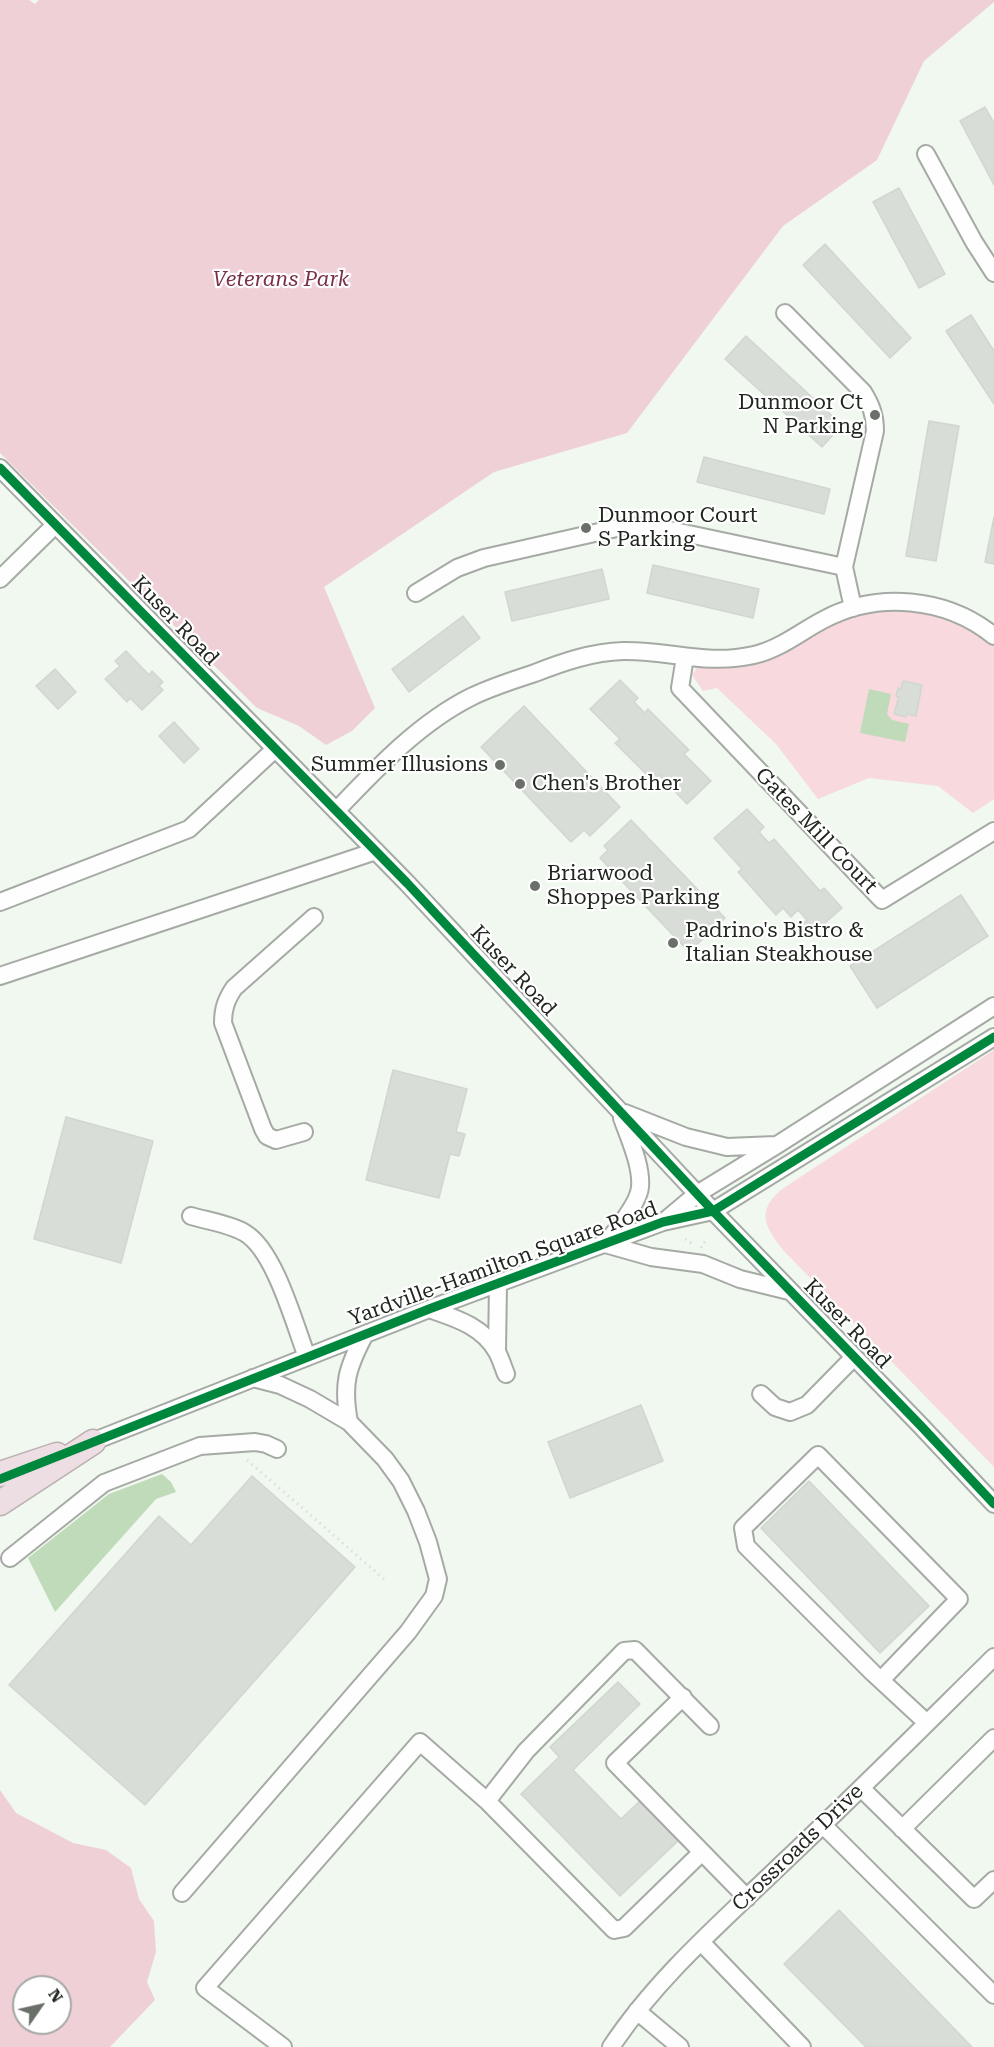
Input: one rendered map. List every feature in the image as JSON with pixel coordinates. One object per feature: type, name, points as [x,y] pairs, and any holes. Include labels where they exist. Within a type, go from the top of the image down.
[{"type":"highway","points":[[0,1474],[87,1444]]},
{"type":"highway","points":[[0,1503],[87,1444]]},
{"type":"street","points":[[926,154],[974,242],[994,273]]},
{"type":"street","points":[[785,312],[863,392],[871,404],[875,419],[875,431],[844,567],[853,608]]},
{"type":"street","name":"Kuser Road","points":[[0,468],[376,851],[713,1211],[994,1504]]},
{"type":"street","points":[[0,579],[56,525]]},
{"type":"street","points":[[416,592],[457,568],[484,558],[621,527],[644,526],[665,529],[844,567]]},
{"type":"street","points":[[336,811],[394,753],[447,711],[472,696],[568,660],[597,653],[623,651],[712,660],[737,658],[758,654],[781,645],[823,620],[853,608],[875,603],[924,604],[948,610],[971,620],[994,636]]},
{"type":"street","name":"Gates Mill Court","points":[[685,657],[681,688],[882,900],[994,831]]},
{"type":"street","points":[[0,902],[189,829],[275,749]]},
{"type":"street","points":[[0,976],[376,851]]},
{"type":"street","points":[[304,1132],[276,1140],[267,1136],[223,1023],[223,1011],[226,999],[234,988],[314,916]]},
{"type":"street","name":"Yardville-Hamilton Square Road","points":[[663,1222],[697,1194],[994,1006]]},
{"type":"street","name":"Yardville-Hamilton Square Road","points":[[0,1479],[429,1309],[663,1222],[713,1211],[994,1037]]},
{"type":"street","points":[[620,1112],[686,1137],[727,1147],[777,1145]]},
{"type":"street","points":[[620,1112],[636,1159],[640,1189],[625,1220],[605,1244],[651,1257],[703,1264],[740,1279],[790,1291]]},
{"type":"street","points":[[191,1216],[243,1232],[264,1251],[276,1275],[307,1357]]},
{"type":"street","points":[[497,1351],[498,1284]]},
{"type":"street","points":[[429,1309],[462,1320],[479,1330],[497,1351],[506,1374]]},
{"type":"street","points":[[349,1422],[345,1402],[346,1384],[351,1360],[365,1334]]},
{"type":"street","points":[[761,1394],[776,1407],[790,1412],[807,1405],[854,1357]]},
{"type":"street","points":[[182,1893],[408,1632],[434,1596],[438,1579],[428,1542],[416,1511],[385,1459],[349,1422],[310,1399],[280,1385],[253,1378]]},
{"type":"street","points":[[9,1558],[104,1483],[200,1446],[255,1442],[277,1449]]},
{"type":"street","points":[[881,1680],[959,1599],[818,1455],[743,1528],[746,1546],[881,1680],[927,1723]]},
{"type":"street","points":[[487,1801],[526,1751],[624,1652],[635,1650],[710,1726]]},
{"type":"street","name":"Crossroads Drive","points":[[611,2047],[637,2011],[701,1942],[994,1657]]},
{"type":"street","points":[[683,1697],[615,1763],[747,1898]]},
{"type":"street","points":[[902,1829],[994,1738]]},
{"type":"street","points":[[283,2047],[205,1989],[420,1742],[487,1801],[614,1930],[624,1928],[702,1852]]},
{"type":"street","points":[[861,1788],[974,1899],[994,1880]]},
{"type":"street","points":[[823,1825],[994,1995]]},
{"type":"street","points":[[701,1942],[802,2047]]},
{"type":"street","points":[[637,2011],[681,2047]]},
{"type":"path","points":[[700,1249],[706,1240]]},
{"type":"path","points":[[237,1443],[240,1454],[384,1578]]},
{"type":"shaded area","points":[[904,605],[952,616],[994,642],[994,799],[973,813],[938,786],[869,778],[818,799],[776,744],[717,688],[703,691],[692,675],[699,665],[744,663],[848,614]]},
{"type":"shaded area","points":[[869,689],[891,694],[887,714],[892,720],[909,724],[905,742],[860,733]]},
{"type":"shaded area","points":[[994,1050],[994,1467],[783,1250],[767,1225],[766,1210],[776,1195],[785,1187]]},
{"type":"shaded area","points":[[162,1474],[171,1482],[176,1492],[156,1499],[55,1612],[28,1558],[109,1494]]},
{"type":"green space","name":"Veterans Park","points":[[0,0],[29,0],[35,4],[39,0],[994,0],[994,2],[924,61],[877,160],[783,226],[627,433],[494,472],[324,587],[375,708],[352,731],[326,745],[299,726],[257,708],[0,453]]},
{"type":"green space","points":[[0,1790],[16,1813],[73,1843],[106,1850],[131,1868],[139,1899],[154,1921],[156,1952],[147,1982],[155,2000],[110,2047],[0,2047]]},
{"type":"building","points":[[985,107],[994,123],[994,185],[960,121]]},
{"type":"building","points":[[899,188],[945,274],[919,288],[873,202]]},
{"type":"building","points":[[825,244],[911,338],[890,358],[803,265]]},
{"type":"building","points":[[971,315],[994,351],[994,404],[946,331]]},
{"type":"building","points":[[746,336],[842,425],[822,447],[725,359]]},
{"type":"building","points":[[929,421],[959,426],[936,561],[906,556]]},
{"type":"building","points":[[704,457],[830,489],[824,514],[697,482]]},
{"type":"building","points":[[994,517],[994,564],[985,562]]},
{"type":"building","points":[[653,565],[759,589],[753,618],[647,593]]},
{"type":"building","points":[[602,569],[609,599],[512,621],[505,592]]},
{"type":"building","points":[[463,616],[480,638],[409,692],[392,669]]},
{"type":"building","points":[[126,651],[149,675],[152,671],[163,682],[159,686],[163,690],[142,710],[130,698],[127,702],[105,679],[120,666],[115,661]]},
{"type":"building","points":[[55,669],[76,692],[58,709],[36,686]]},
{"type":"building","points":[[620,680],[638,698],[634,702],[645,713],[648,709],[689,750],[684,754],[711,781],[687,804],[659,775],[653,781],[615,743],[620,739],[590,709]]},
{"type":"building","points":[[903,681],[922,685],[916,716],[907,714],[906,717],[894,714],[899,697],[896,696],[898,688],[901,689]]},
{"type":"building","points":[[524,706],[620,807],[590,836],[584,830],[571,842],[481,747]]},
{"type":"building","points":[[174,722],[199,749],[184,763],[159,736]]},
{"type":"building","points":[[747,809],[764,827],[759,832],[769,843],[774,839],[820,891],[824,888],[842,908],[809,937],[800,926],[807,920],[798,910],[791,917],[783,908],[776,915],[738,872],[742,869],[714,838]]},
{"type":"building","points":[[631,820],[725,918],[689,952],[600,858],[608,850],[604,846]]},
{"type":"building","points":[[961,895],[988,936],[877,1008],[850,966]]},
{"type":"building","points":[[393,1070],[467,1089],[456,1132],[465,1134],[459,1156],[450,1154],[439,1198],[366,1180]]},
{"type":"building","points":[[66,1117],[153,1141],[121,1263],[34,1239]]},
{"type":"building","points":[[641,1405],[663,1461],[570,1498],[548,1442]]},
{"type":"building","points":[[252,1476],[355,1567],[145,1805],[9,1685],[159,1516],[191,1545]]},
{"type":"building","points":[[809,1481],[929,1606],[880,1653],[761,1528]]},
{"type":"building","points":[[618,1682],[640,1704],[573,1770],[621,1819],[640,1801],[678,1841],[620,1896],[521,1794],[559,1757],[550,1747]]},
{"type":"building","points":[[839,1910],[972,2047],[866,2047],[784,1964]]},
{"type":"cycle path","points":[[0,468],[407,883],[713,1211],[994,1504]]},
{"type":"cycle path","points":[[0,1479],[429,1309],[663,1222],[713,1211],[994,1037]]},
{"type":"place","name":"Dunmoor Ct N Parking","points":[[875,415]]},
{"type":"place","name":"Dunmoor Court S Parking","points":[[586,528]]},
{"type":"place","name":"Summer Illusions","points":[[500,765]]},
{"type":"place","name":"Chen's Brother","points":[[520,784]]},
{"type":"place","name":"Briarwood Shoppes Parking","points":[[535,886]]},
{"type":"place","name":"Padrino's Bistro & Italian Steakhouse","points":[[673,943]]}]
